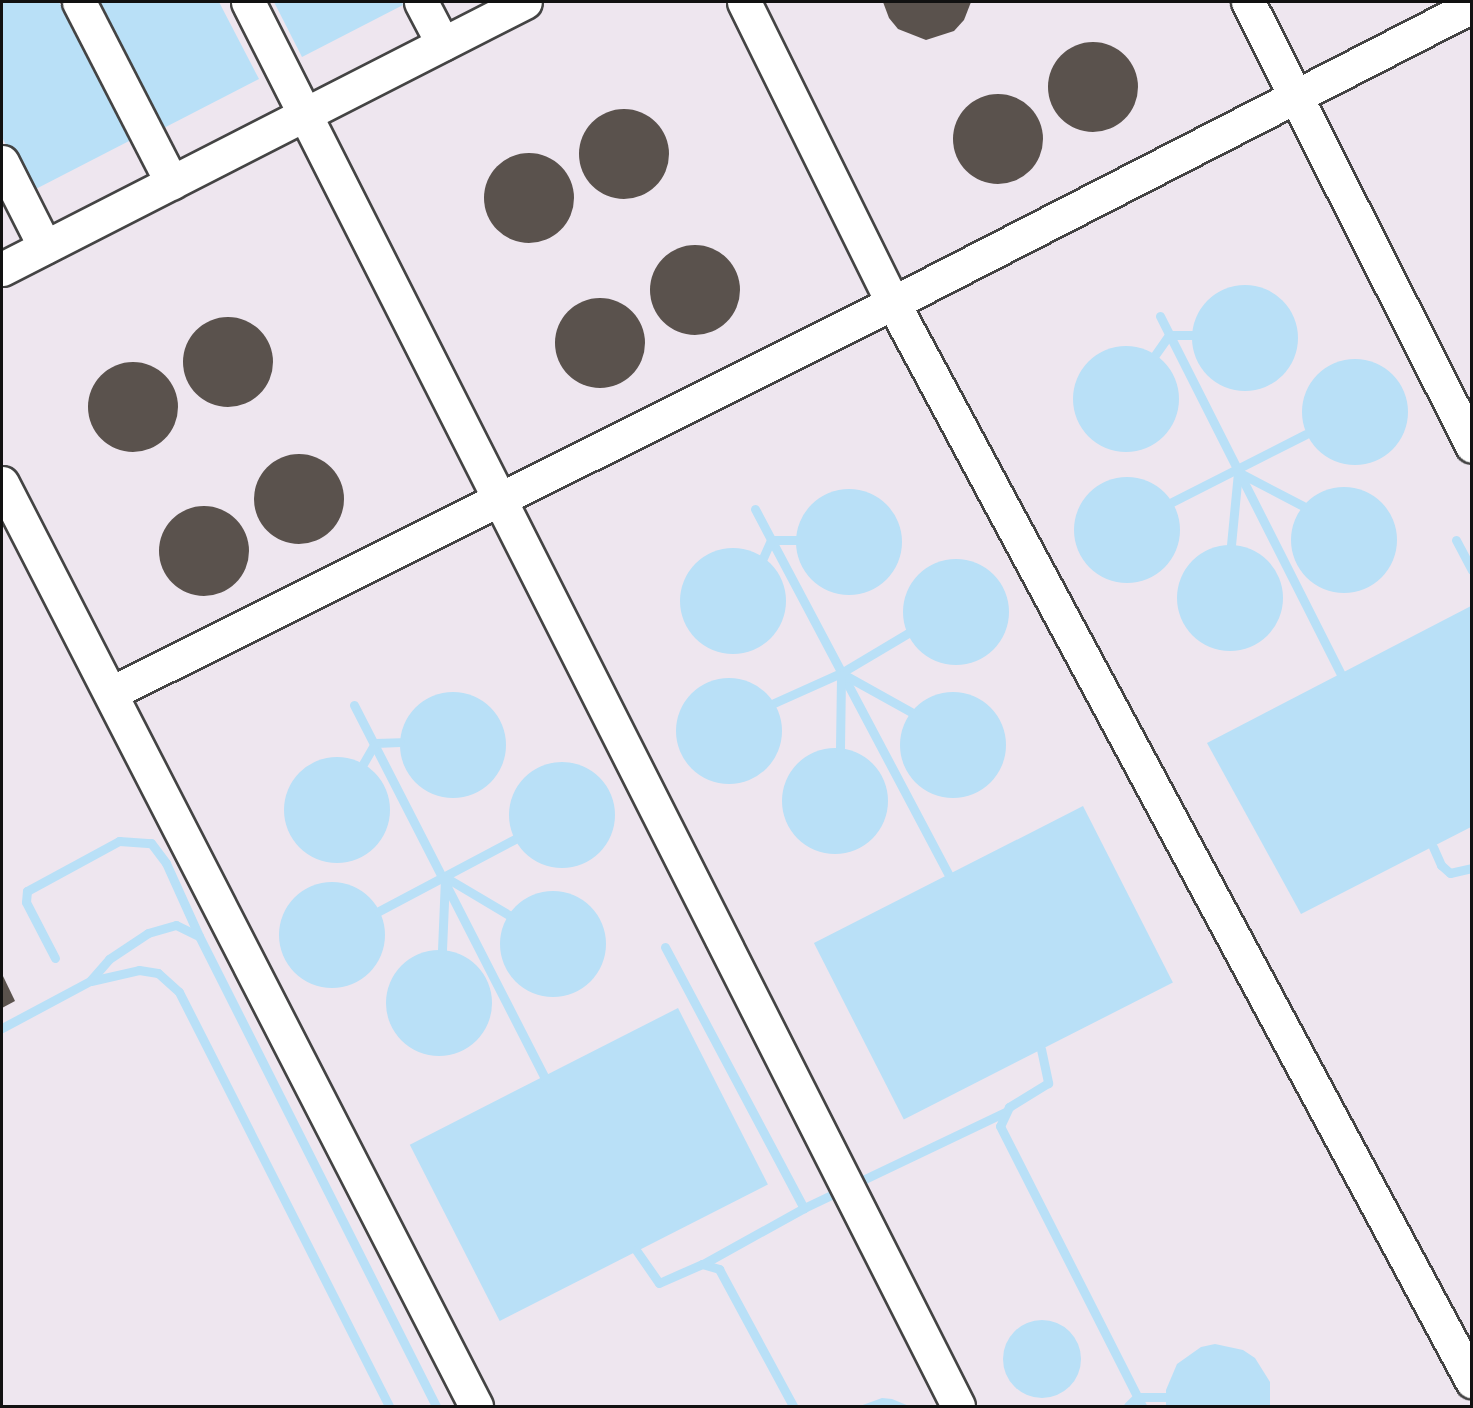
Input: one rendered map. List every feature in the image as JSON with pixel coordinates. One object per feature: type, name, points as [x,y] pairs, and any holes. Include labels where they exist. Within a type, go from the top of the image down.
[{"type":"lane","points":[[79,2],[172,183]]},
{"type":"lane","points":[[248,2],[958,1407]]},
{"type":"lane","points":[[421,2],[442,44]]},
{"type":"lane","points":[[2,269],[525,2]]},
{"type":"lane","points":[[744,2],[893,303],[1472,1381]]},
{"type":"lane","points":[[1248,2],[1472,446]]},
{"type":"lane","points":[[111,693],[497,498],[893,303],[1472,6]]},
{"type":"lane","points":[[2,162],[45,247]]},
{"type":"lane","points":[[2,483],[476,1407]]},
{"type":"shaded area","points":[[2,2],[1471,2],[1471,1406],[2,1406]]},
{"type":"water","points":[[2,2],[59,2],[131,140],[30,192],[2,137]]},
{"type":"water","points":[[91,2],[219,2],[259,79],[158,131]]},
{"type":"water","points":[[274,2],[402,2],[403,5],[302,57]]},
{"type":"water","points":[[1245,285],[1265,289],[1282,301],[1294,318],[1298,338],[1294,358],[1282,375],[1265,387],[1245,391],[1225,387],[1208,375],[1196,358],[1192,338],[1196,318],[1208,301],[1225,289]]},
{"type":"water","points":[[1126,346],[1146,350],[1163,362],[1175,379],[1179,399],[1175,419],[1163,436],[1146,448],[1126,452],[1106,448],[1089,436],[1077,419],[1073,399],[1077,379],[1089,362],[1106,350]]},
{"type":"water","points":[[1355,359],[1375,363],[1392,375],[1404,392],[1408,412],[1404,432],[1392,449],[1375,461],[1355,465],[1335,461],[1318,449],[1306,432],[1302,412],[1306,392],[1318,375],[1335,363]]},
{"type":"water","points":[[1127,477],[1147,481],[1164,493],[1176,510],[1180,530],[1176,550],[1164,567],[1147,579],[1127,583],[1107,579],[1090,567],[1078,550],[1074,530],[1078,510],[1090,493],[1107,481]]},
{"type":"water","points":[[1344,487],[1364,491],[1381,503],[1393,520],[1397,540],[1393,560],[1381,577],[1364,589],[1344,593],[1324,589],[1307,577],[1295,560],[1291,540],[1295,520],[1307,503],[1324,491]]},
{"type":"water","points":[[849,489],[869,493],[886,505],[898,522],[902,542],[898,562],[886,579],[869,591],[849,595],[829,591],[812,579],[800,562],[796,542],[800,522],[812,505],[829,493]]},
{"type":"water","points":[[1230,545],[1250,549],[1267,561],[1279,578],[1283,598],[1279,618],[1267,635],[1250,647],[1230,651],[1210,647],[1193,635],[1181,618],[1177,598],[1181,578],[1193,561],[1210,549]]},
{"type":"water","points":[[733,548],[753,552],[770,564],[782,581],[786,601],[782,621],[770,638],[753,650],[733,654],[713,650],[696,638],[684,621],[680,601],[684,581],[696,564],[713,552]]},
{"type":"water","points":[[956,559],[976,563],[993,575],[1005,592],[1009,612],[1005,632],[993,649],[976,661],[956,665],[936,661],[919,649],[907,632],[903,612],[907,592],[919,575],[936,563]]},
{"type":"water","points":[[1471,606],[1471,827],[1301,914],[1207,743]]},
{"type":"water","points":[[729,678],[749,682],[766,694],[778,711],[782,731],[778,751],[766,768],[749,780],[729,784],[709,780],[692,768],[680,751],[676,731],[680,711],[692,694],[709,682]]},
{"type":"water","points":[[453,692],[473,696],[490,708],[502,725],[506,745],[502,765],[490,782],[473,794],[453,798],[433,794],[416,782],[404,765],[400,745],[404,725],[416,708],[433,696]]},
{"type":"water","points":[[953,692],[973,696],[990,708],[1002,725],[1006,745],[1002,765],[990,782],[973,794],[953,798],[933,794],[916,782],[904,765],[900,745],[904,725],[916,708],[933,696]]},
{"type":"water","points":[[835,748],[855,752],[872,764],[884,781],[888,801],[884,821],[872,838],[855,850],[835,854],[815,850],[798,838],[786,821],[782,801],[786,781],[798,764],[815,752]]},
{"type":"water","points":[[337,757],[357,761],[374,773],[386,790],[390,810],[386,830],[374,847],[357,859],[337,863],[317,859],[300,847],[288,830],[284,810],[288,790],[300,773],[317,761]]},
{"type":"water","points":[[562,762],[582,766],[599,778],[611,795],[615,815],[611,835],[599,852],[582,864],[562,868],[542,864],[525,852],[513,835],[509,815],[513,795],[525,778],[542,766]]},
{"type":"water","points":[[1083,806],[1173,982],[904,1120],[814,943]]},
{"type":"water","points":[[332,882],[352,886],[369,898],[381,915],[385,935],[381,955],[369,972],[352,984],[332,988],[312,984],[295,972],[283,955],[279,935],[283,915],[295,898],[312,886]]},
{"type":"water","points":[[553,891],[573,895],[590,907],[602,924],[606,944],[602,964],[590,981],[573,993],[553,997],[533,993],[516,981],[504,964],[500,944],[504,924],[516,907],[533,895]]},
{"type":"water","points":[[439,950],[459,954],[476,966],[488,983],[492,1003],[488,1023],[476,1040],[459,1052],[439,1056],[419,1052],[402,1040],[390,1023],[386,1003],[390,983],[402,966],[419,954]]},
{"type":"water","points":[[678,1008],[768,1184],[500,1321],[410,1145]]},
{"type":"water","points":[[1042,1320],[1057,1323],[1070,1331],[1078,1344],[1081,1359],[1078,1374],[1070,1387],[1057,1395],[1042,1398],[1027,1395],[1014,1387],[1006,1374],[1003,1359],[1006,1344],[1014,1331],[1027,1323]]},
{"type":"water","points":[[1215,1344],[1243,1350],[1255,1358],[1270,1382],[1270,1406],[1166,1406],[1166,1390],[1177,1364],[1201,1347]]},
{"type":"water","points":[[882,1398],[892,1399],[909,1406],[860,1406]]},
{"type":"building","points":[[883,2],[971,2],[964,20],[954,31],[926,40],[898,29],[889,18]]},
{"type":"building","points":[[1093,42],[1110,46],[1125,55],[1134,70],[1138,87],[1134,104],[1125,119],[1110,128],[1093,132],[1076,128],[1061,119],[1052,104],[1048,87],[1052,70],[1061,55],[1076,46]]},
{"type":"building","points":[[998,94],[1023,102],[1035,114],[1043,139],[1035,164],[1023,176],[998,184],[973,176],[961,164],[953,139],[961,114],[973,102]]},
{"type":"building","points":[[624,109],[641,113],[656,122],[665,137],[669,154],[665,171],[656,186],[641,195],[624,199],[607,195],[592,186],[583,171],[579,154],[583,137],[592,122],[607,113]]},
{"type":"building","points":[[529,153],[546,157],[561,166],[570,181],[574,198],[570,215],[561,230],[546,239],[529,243],[512,239],[497,230],[488,215],[484,198],[488,181],[497,166],[512,157]]},
{"type":"building","points":[[695,245],[712,249],[727,258],[736,273],[740,290],[736,307],[727,322],[712,331],[695,335],[678,331],[663,322],[654,307],[650,290],[654,273],[663,258],[678,249]]},
{"type":"building","points":[[600,298],[617,302],[632,311],[641,326],[645,343],[641,360],[632,375],[617,384],[600,388],[583,384],[568,375],[559,360],[555,343],[559,326],[568,311],[583,302]]},
{"type":"building","points":[[228,317],[245,321],[260,330],[269,345],[273,362],[269,379],[260,394],[245,403],[228,407],[211,403],[196,394],[187,379],[183,362],[187,345],[196,330],[211,321]]},
{"type":"building","points":[[133,362],[150,366],[165,375],[174,390],[178,407],[174,424],[165,439],[150,448],[133,452],[116,448],[101,439],[92,424],[88,407],[92,390],[101,375],[116,366]]},
{"type":"building","points":[[299,454],[316,458],[331,467],[340,482],[344,499],[340,516],[331,531],[316,540],[299,544],[282,540],[267,531],[258,516],[254,499],[258,482],[267,467],[282,458]]},
{"type":"building","points":[[204,506],[221,510],[236,519],[245,534],[249,551],[245,568],[236,583],[221,592],[204,596],[187,592],[172,583],[163,568],[159,551],[163,534],[172,519],[187,510]]},
{"type":"building","points":[[2,974],[15,1001],[2,1008]]},
{"type":"waterway","points":[[1160,316],[1341,674]]},
{"type":"waterway","points":[[1155,355],[1169,335],[1192,335]]},
{"type":"waterway","points":[[1172,502],[1306,434]]},
{"type":"waterway","points":[[1238,472],[1303,506]]},
{"type":"waterway","points":[[1231,545],[1238,472]]},
{"type":"waterway","points":[[755,509],[949,876]]},
{"type":"waterway","points":[[763,558],[771,540],[796,540]]},
{"type":"waterway","points":[[1456,540],[1472,570]]},
{"type":"waterway","points":[[774,703],[841,673],[908,633]]},
{"type":"waterway","points":[[841,673],[911,712]]},
{"type":"waterway","points":[[840,748],[841,675]]},
{"type":"waterway","points":[[354,705],[544,1077]]},
{"type":"waterway","points":[[363,764],[375,743],[400,742]]},
{"type":"waterway","points":[[379,911],[515,839]]},
{"type":"waterway","points":[[55,958],[26,902],[27,891],[119,841],[151,843],[166,863],[199,936]]},
{"type":"waterway","points":[[1433,847],[1441,865],[1450,873],[1472,868]]},
{"type":"waterway","points":[[445,877],[509,915]]},
{"type":"waterway","points":[[442,950],[445,879]]},
{"type":"waterway","points":[[2,1028],[90,981],[109,959],[148,933],[176,925],[199,936],[436,1406]]},
{"type":"waterway","points":[[665,947],[804,1208],[1005,1112]]},
{"type":"waterway","points":[[91,981],[139,970],[158,973],[179,992],[389,1406]]},
{"type":"waterway","points":[[1041,1049],[1048,1083],[1009,1107],[1000,1126],[1142,1406]]},
{"type":"waterway","points":[[703,1264],[804,1208]]},
{"type":"waterway","points":[[636,1250],[659,1283],[702,1264],[719,1269],[793,1406]]},
{"type":"waterway","points":[[1128,1406],[1137,1397],[1166,1397]]}]
